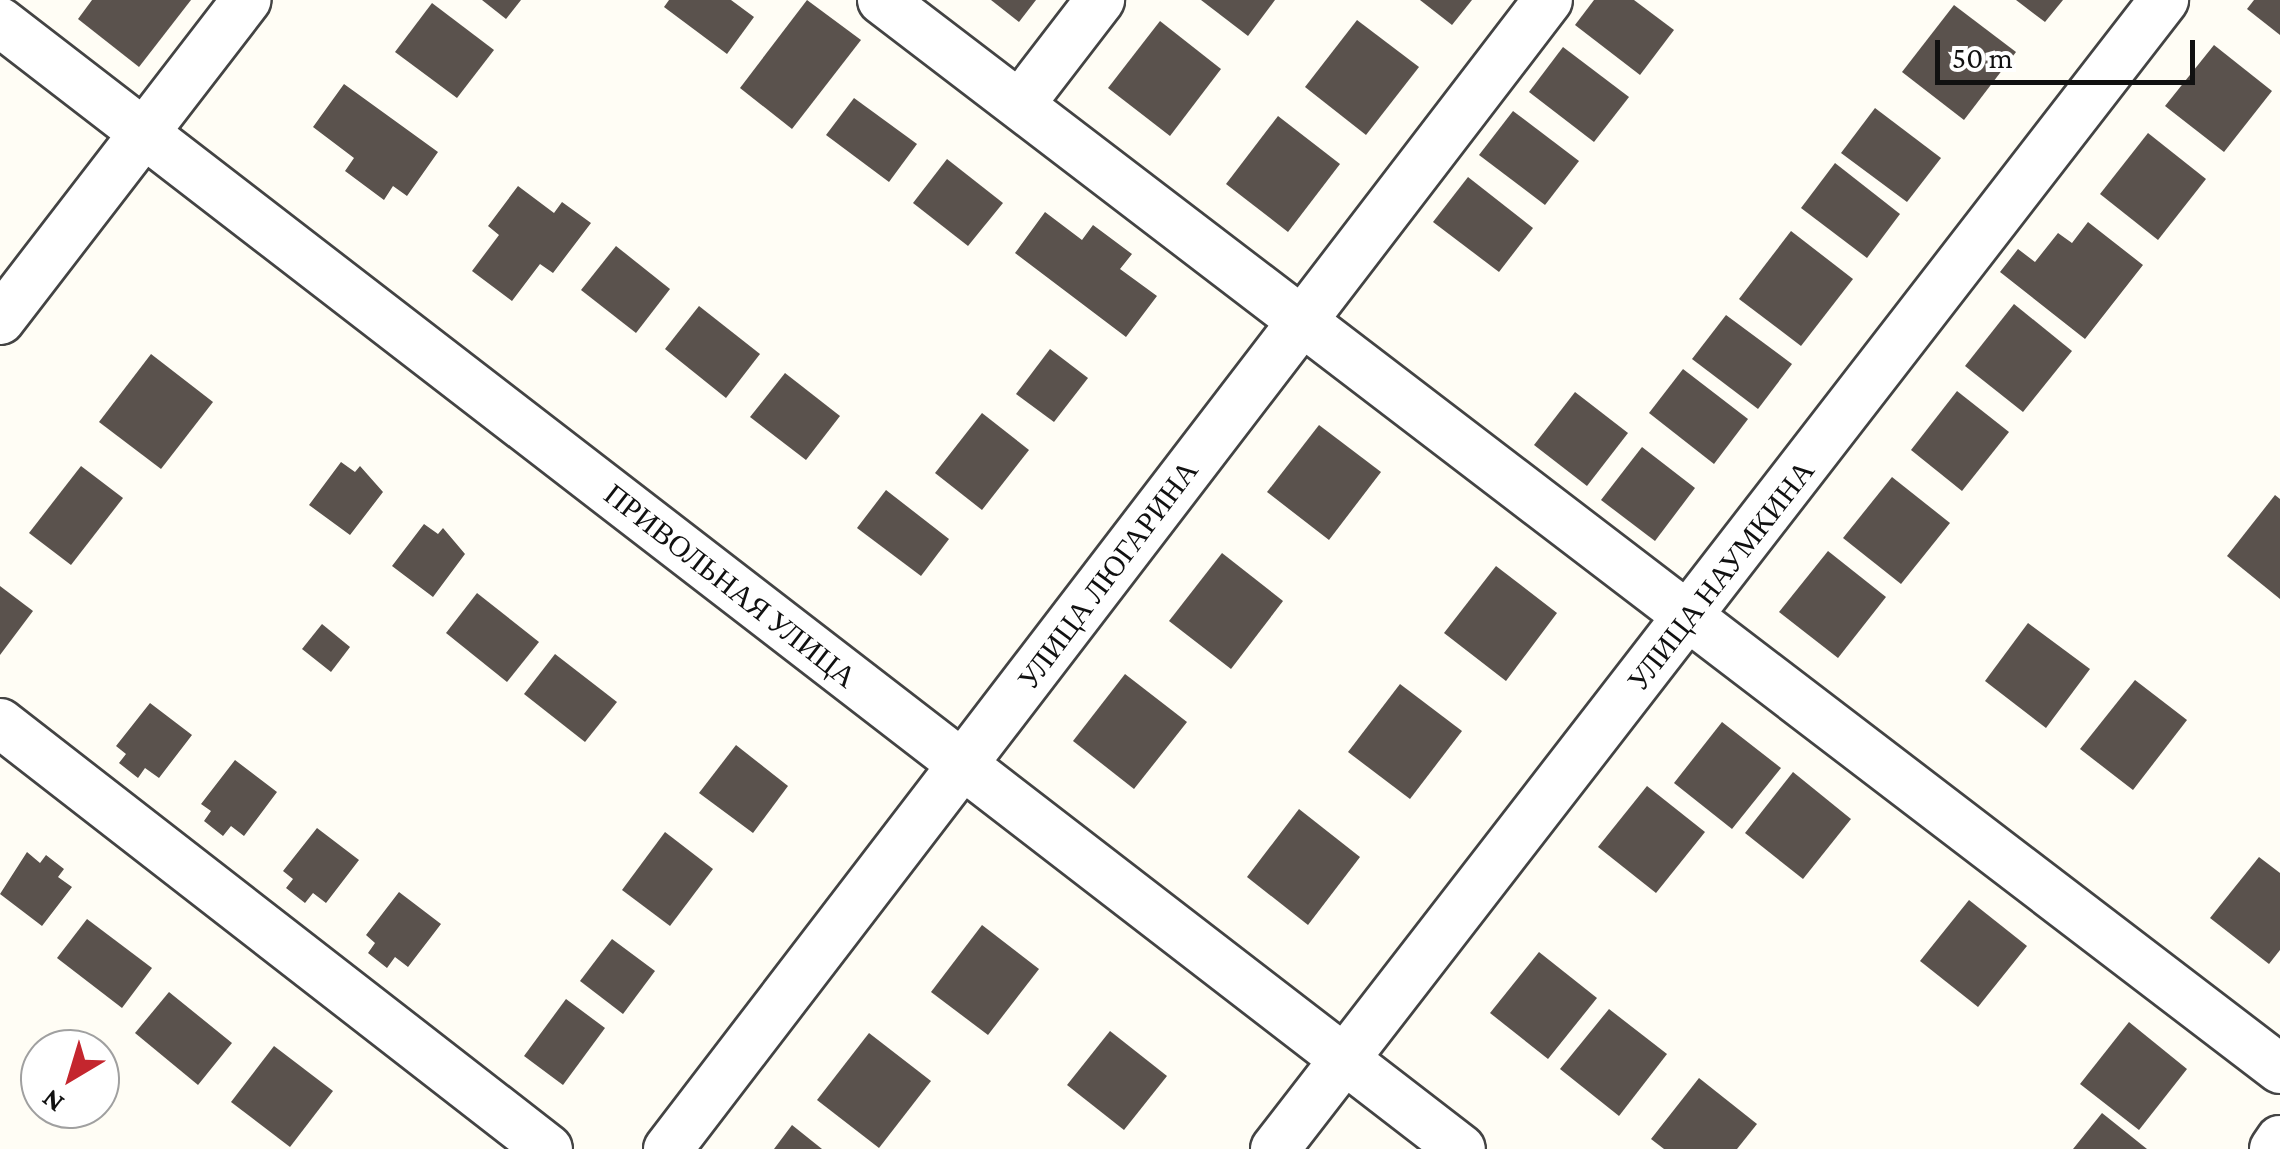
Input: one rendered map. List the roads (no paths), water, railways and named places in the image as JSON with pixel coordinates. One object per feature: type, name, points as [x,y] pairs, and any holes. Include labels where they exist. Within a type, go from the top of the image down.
[{"type":"street","points":[[0,320],[246,0]]},
{"type":"street","points":[[882,0],[2280,1069]]},
{"type":"street","points":[[1021,104],[1100,0]]},
{"type":"street","name":"УЛИЦА ЛЮГАРИНА","points":[[668,1149],[1548,0]]},
{"type":"street","name":"УЛИЦА НАУМКИНА","points":[[1275,1149],[2164,0]]},
{"type":"street","name":"ПРИВОЛЬНАЯ УЛИЦА","points":[[0,22],[1461,1149]]},
{"type":"street","points":[[0,723],[548,1149]]},
{"type":"street","points":[[2274,1149],[2280,1140]]}]
